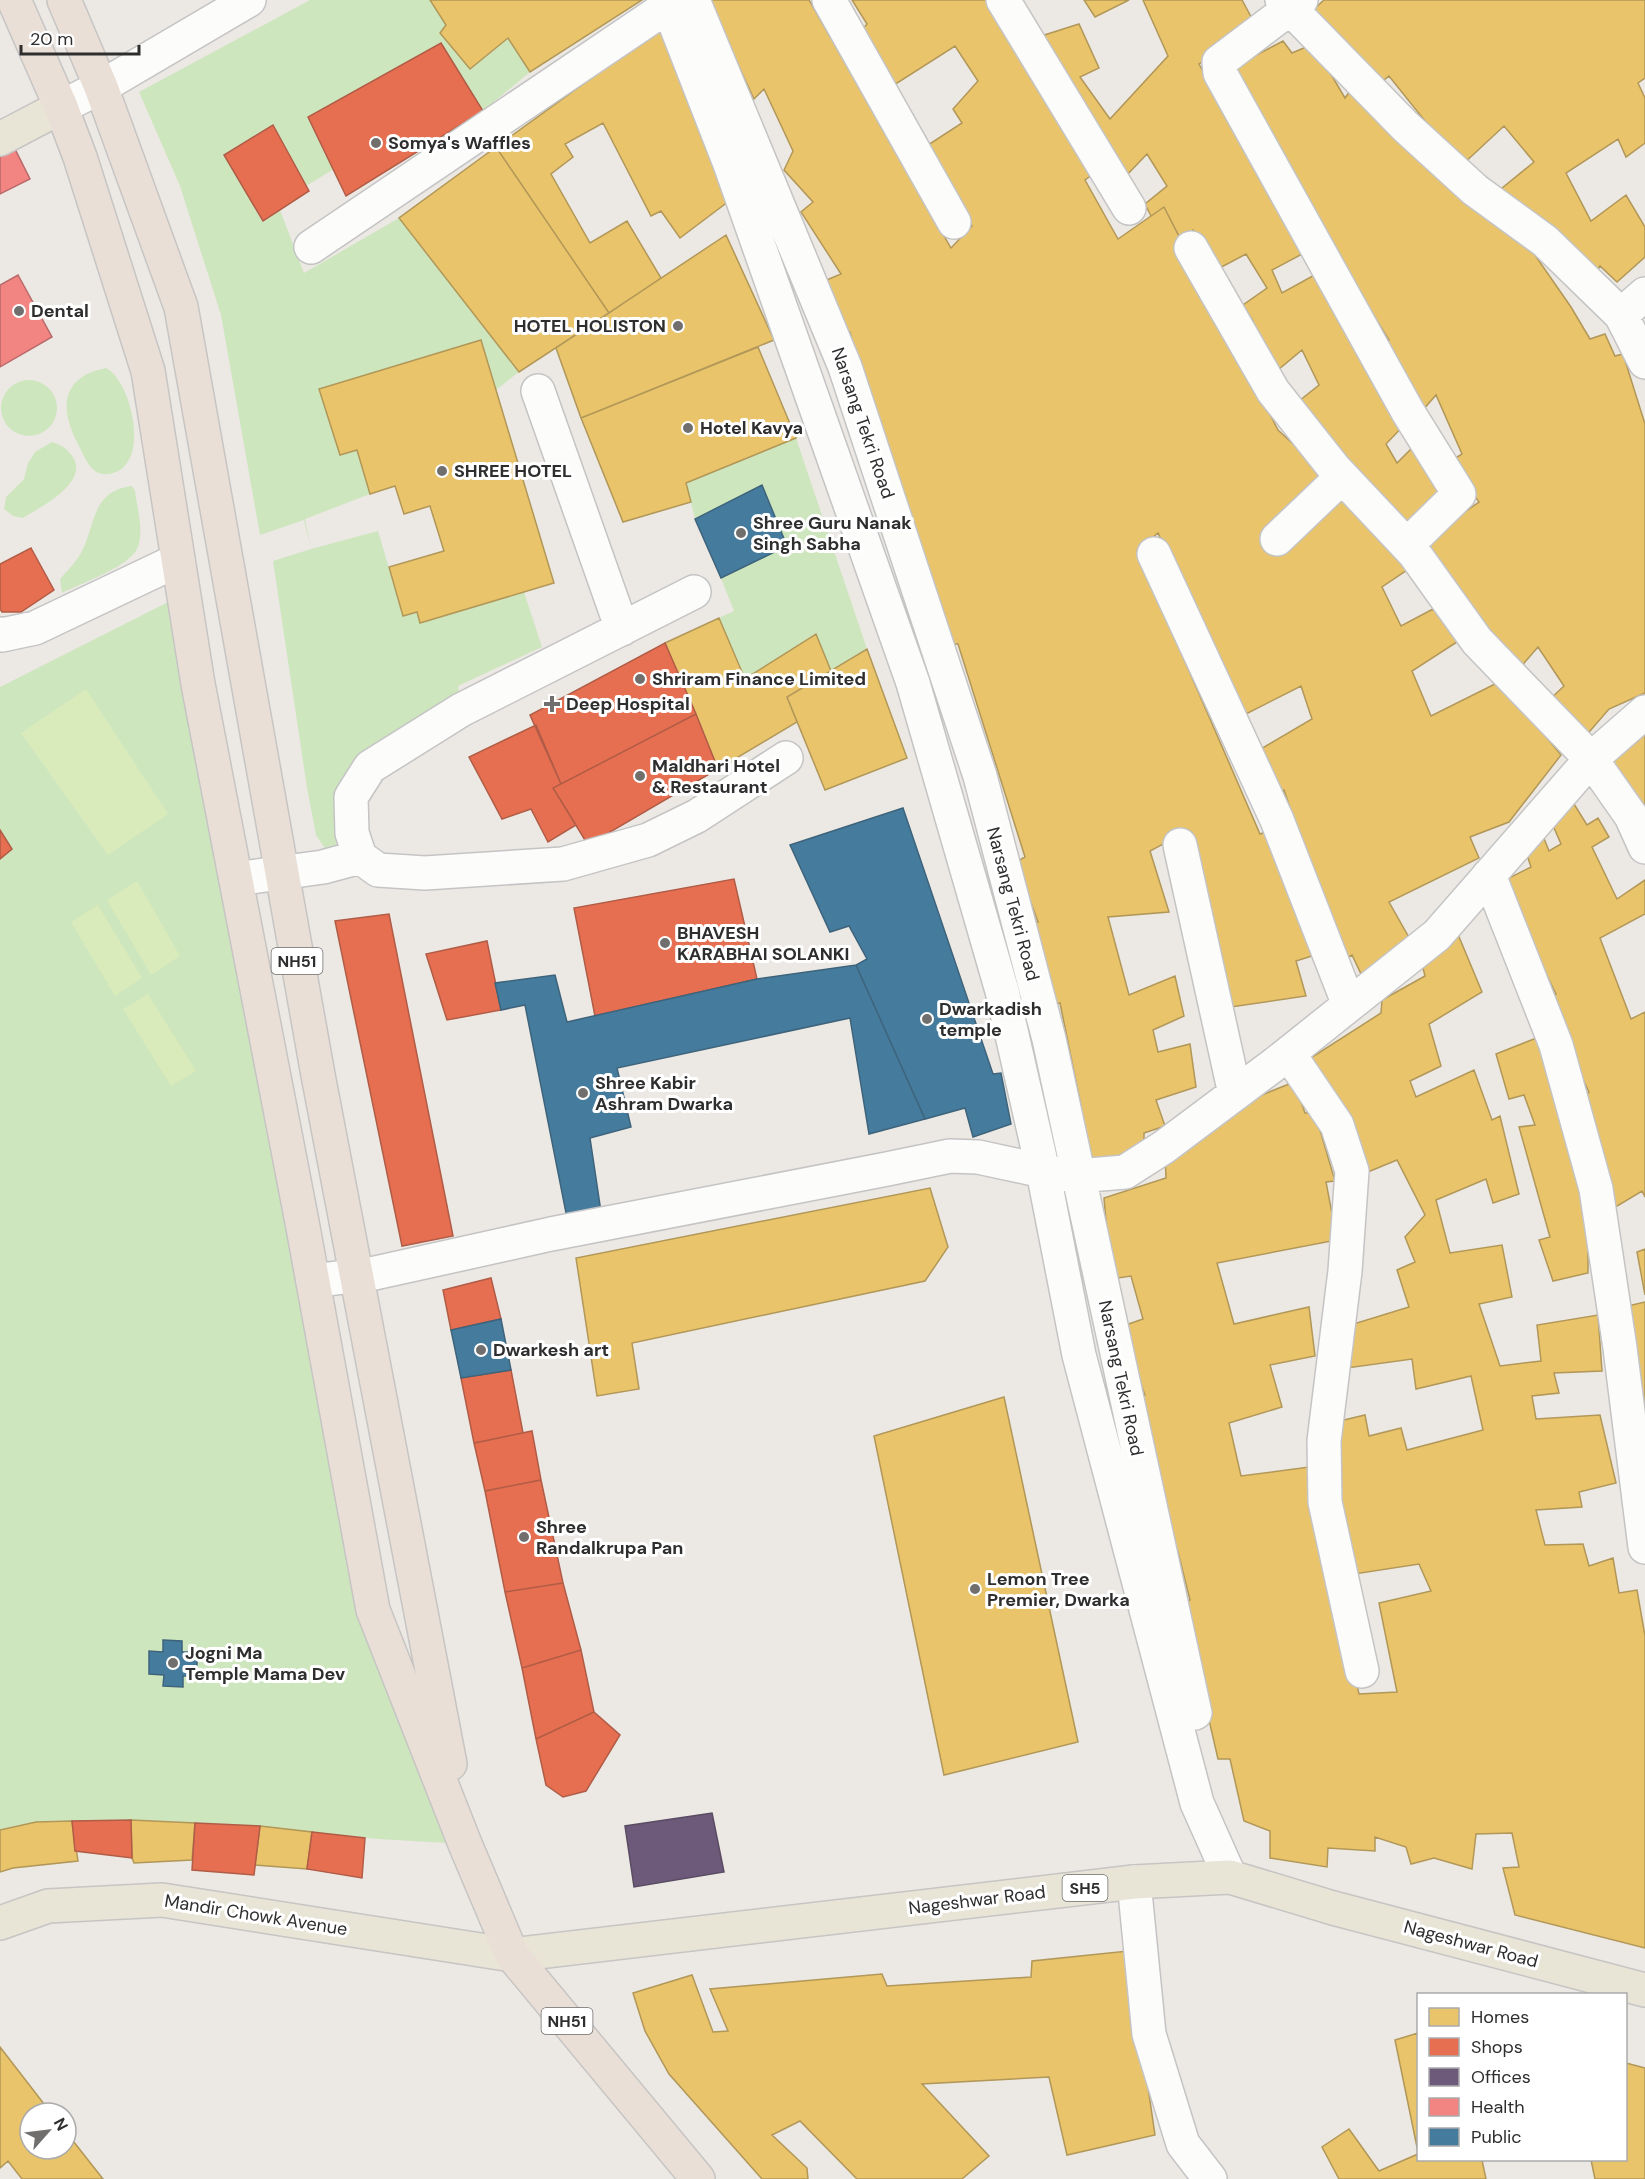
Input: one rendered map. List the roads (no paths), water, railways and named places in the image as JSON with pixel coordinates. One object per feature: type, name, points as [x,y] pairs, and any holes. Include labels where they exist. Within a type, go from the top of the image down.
[{"type":"highway","name":"NH51","points":[[14,0],[61,107],[80,157],[148,371],[198,684],[313,1281],[373,1610],[465,1844],[512,1955],[698,2179]]},
{"type":"highway","name":"NH51","points":[[64,0],[101,87],[181,307],[281,873],[465,1844]]},
{"type":"main road","points":[[0,139],[61,107]]},
{"type":"main road","name":"Nageshwar Road","points":[[512,1955],[1134,1882],[1230,1876],[1334,1908],[1645,1990]]},
{"type":"main road","name":"Mandir Chowk Avenue","points":[[0,1923],[48,1905],[162,1900],[512,1955]]},
{"type":"street","points":[[61,107],[101,87],[249,0]]},
{"type":"street","points":[[829,0],[954,222]]},
{"type":"street","points":[[1002,0],[1128,208]]},
{"type":"street","points":[[311,247],[676,1]]},
{"type":"street","name":"Narsang Tekri Road","points":[[676,1],[730,164],[913,683],[1002,991],[1043,1171],[1079,1355],[1197,1803],[1230,1876]]},
{"type":"street","name":"Narsang Tekri Road","points":[[676,1],[845,367],[980,776],[1049,1039],[1230,1876]]},
{"type":"street","points":[[1407,545],[1458,494],[1408,412],[1220,73],[1219,63],[1291,3],[1405,126],[1474,190],[1633,305],[1645,362]]},
{"type":"street","points":[[1191,248],[1273,391],[1342,477],[1407,545],[1477,641],[1591,759],[1630,816],[1645,847]]},
{"type":"street","points":[[538,391],[622,629]]},
{"type":"street","points":[[1277,539],[1342,477]]},
{"type":"street","points":[[1154,554],[1277,820],[1349,1005]]},
{"type":"street","points":[[0,634],[34,628],[178,560]]},
{"type":"street","points":[[694,592],[461,711],[370,767],[351,797],[352,833],[360,857],[378,870],[425,873],[563,864],[648,840],[697,816],[786,758]]},
{"type":"street","points":[[313,1281],[357,1276],[551,1234],[950,1156],[978,1157],[1077,1176],[1125,1172],[1164,1147],[1288,1054],[1437,934],[1591,759],[1645,712]]},
{"type":"street","points":[[1180,845],[1235,1094]]},
{"type":"street","points":[[236,879],[323,867],[360,857]]},
{"type":"street","points":[[1489,875],[1556,1045],[1596,1189],[1620,1348],[1645,1547]]},
{"type":"street","points":[[1288,1054],[1337,1125],[1352,1171],[1345,1271],[1324,1441],[1325,1502],[1362,1671]]},
{"type":"street","points":[[1134,1882],[1149,2034],[1183,2144],[1210,2179]]},
{"type":"place","name":"Somya's Waffles","points":[[376,143]]},
{"type":"place","name":"Dental","points":[[19,311]]},
{"type":"place","name":"HOTEL HOLISTON","points":[[678,326]]},
{"type":"place","name":"Hotel Kavya","points":[[688,428]]},
{"type":"place","name":"SHREE HOTEL","points":[[442,471]]},
{"type":"place","name":"Shree Guru Nanak Singh Sabha","points":[[741,533]]},
{"type":"place","name":"Shriram Finance Limited","points":[[640,679]]},
{"type":"place","name":"Deep Hospital","points":[[552,704]]},
{"type":"place","name":"Maldhari Hotel & Restaurant","points":[[640,776]]},
{"type":"place","name":"BHAVESH KARABHAI SOLANKI","points":[[665,943]]},
{"type":"place","name":"Dwarkadish temple","points":[[927,1019]]},
{"type":"place","name":"Shree Kabir Ashram Dwarka","points":[[583,1093]]},
{"type":"place","name":"Dwarkesh art","points":[[481,1350]]},
{"type":"place","name":"Shree Randalkrupa Pan","points":[[524,1537]]},
{"type":"place","name":"Lemon Tree Premier, Dwarka","points":[[975,1589]]},
{"type":"place","name":"Jogni Ma Temple Mama Dev","points":[[173,1663]]}]
